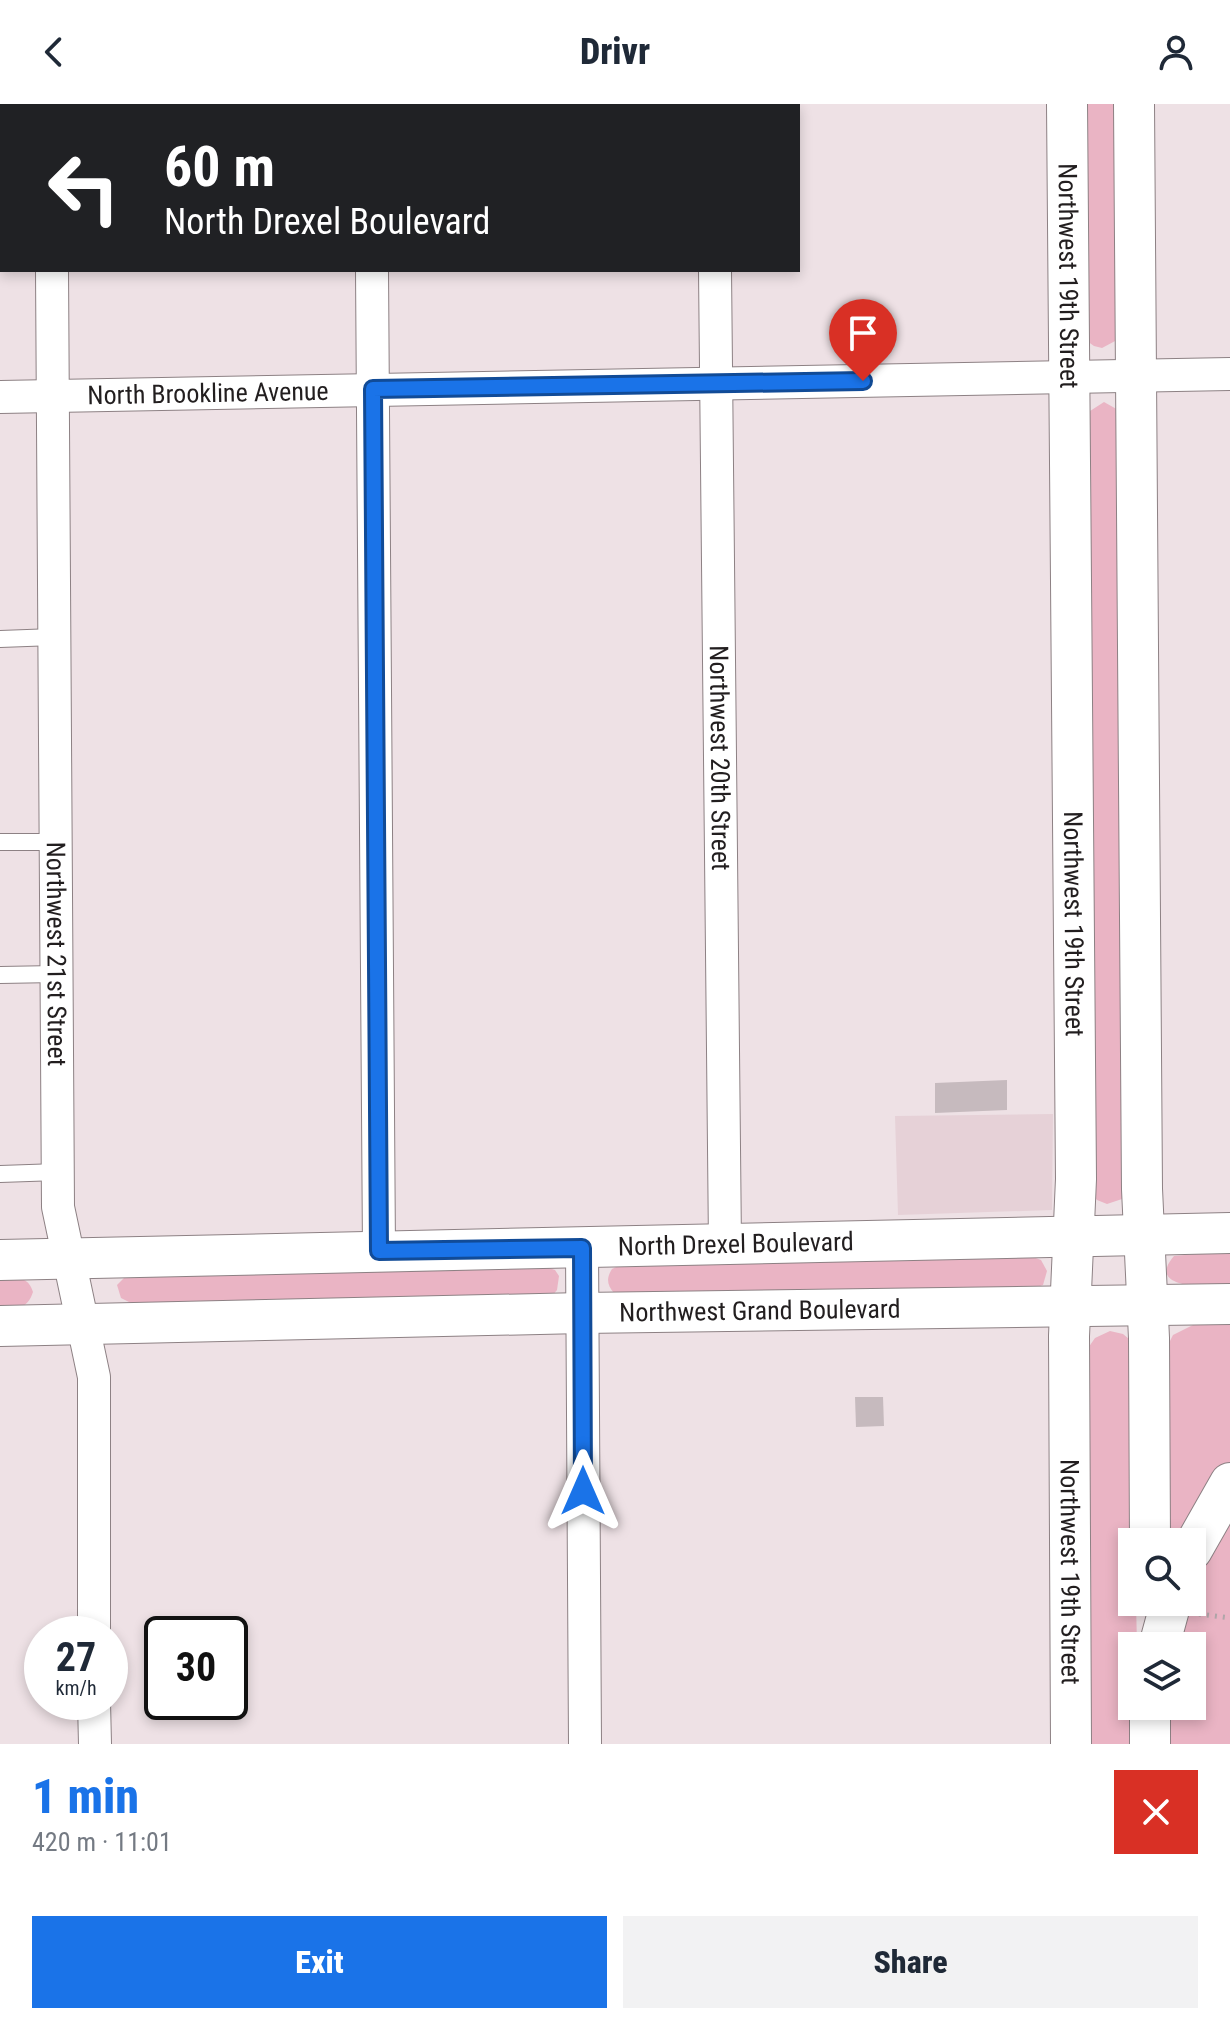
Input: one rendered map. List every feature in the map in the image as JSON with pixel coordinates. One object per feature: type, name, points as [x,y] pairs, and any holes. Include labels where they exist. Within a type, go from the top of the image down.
[{"type":"street","name":"Northwest 19th Street","points":[[1067,104],[1076,1179],[1071,1306],[1071,1744]]},
{"type":"street","points":[[1134,104],[1144,1236],[1150,1528]]},
{"type":"street","name":"Northwest 21st Street","points":[[52,272],[58,1207],[94,1377],[94,1616]]},
{"type":"street","points":[[372,272],[379,1251]]},
{"type":"street","name":"Northwest 20th Street","points":[[715,272],[725,1245]]},
{"type":"street","name":"North Brookline Avenue","points":[[0,397],[1230,374]]},
{"type":"street","name":"North Drexel Boulevard","points":[[0,1260],[1230,1233]]},
{"type":"street","points":[[582,1248],[585,1744]]},
{"type":"street","name":"Northwest Grand Boulevard","points":[[0,1326],[582,1313],[1230,1304]]},
{"type":"street","points":[[1204,1528],[1230,1483]]},
{"type":"street","points":[[94,1720],[95,1744]]},
{"type":"street","points":[[1150,1720],[1150,1744]]},
{"type":"lane","points":[[0,639],[54,637]]},
{"type":"lane","points":[[0,842],[55,842]]},
{"type":"lane","points":[[0,975],[56,974]]},
{"type":"lane","points":[[0,1174],[58,1172]]},
{"type":"shaded area","points":[[1082,104],[1121,104],[1117,340],[1102,348],[1087,341]]},
{"type":"shaded area","points":[[1104,402],[1120,411],[1127,1191],[1122,1199],[1107,1204],[1091,1193],[1087,413]]},
{"type":"shaded area","points":[[1053,1114],[1052,1210],[898,1215],[895,1116]]},
{"type":"shaded area","points":[[1230,1251],[1230,1287],[1184,1284],[1168,1275],[1167,1267],[1174,1256]]},
{"type":"shaded area","points":[[1033,1257],[1041,1260],[1047,1271],[1043,1285],[1034,1288],[614,1293],[608,1281],[612,1269],[620,1265]]},
{"type":"shaded area","points":[[546,1267],[555,1270],[559,1276],[557,1290],[552,1296],[133,1304],[121,1298],[117,1285],[126,1276]]},
{"type":"shaded area","points":[[0,1278],[20,1279],[28,1283],[33,1292],[28,1302],[16,1308],[0,1308]]},
{"type":"shaded area","points":[[1197,1323],[1230,1323],[1230,1462],[1190,1528],[1163,1528],[1168,1345],[1173,1335]]},
{"type":"shaded area","points":[[1110,1331],[1123,1334],[1135,1344],[1133,1528],[1118,1528],[1118,1616],[1136,1616],[1137,1632],[1118,1632],[1118,1720],[1134,1720],[1137,1744],[1089,1744],[1086,1351],[1095,1338]]},
{"type":"shaded area","points":[[1230,1514],[1230,1744],[1165,1744],[1166,1720],[1206,1720],[1206,1632],[1178,1632],[1183,1616],[1206,1616],[1206,1555]]},
{"type":"building","points":[[1007,1080],[1007,1110],[935,1113],[935,1083]]},
{"type":"building","points":[[855,1397],[883,1397],[884,1426],[856,1427]]},
{"type":"route","points":[[583,1491],[582,1248],[379,1251],[373,389],[863,381]]}]
